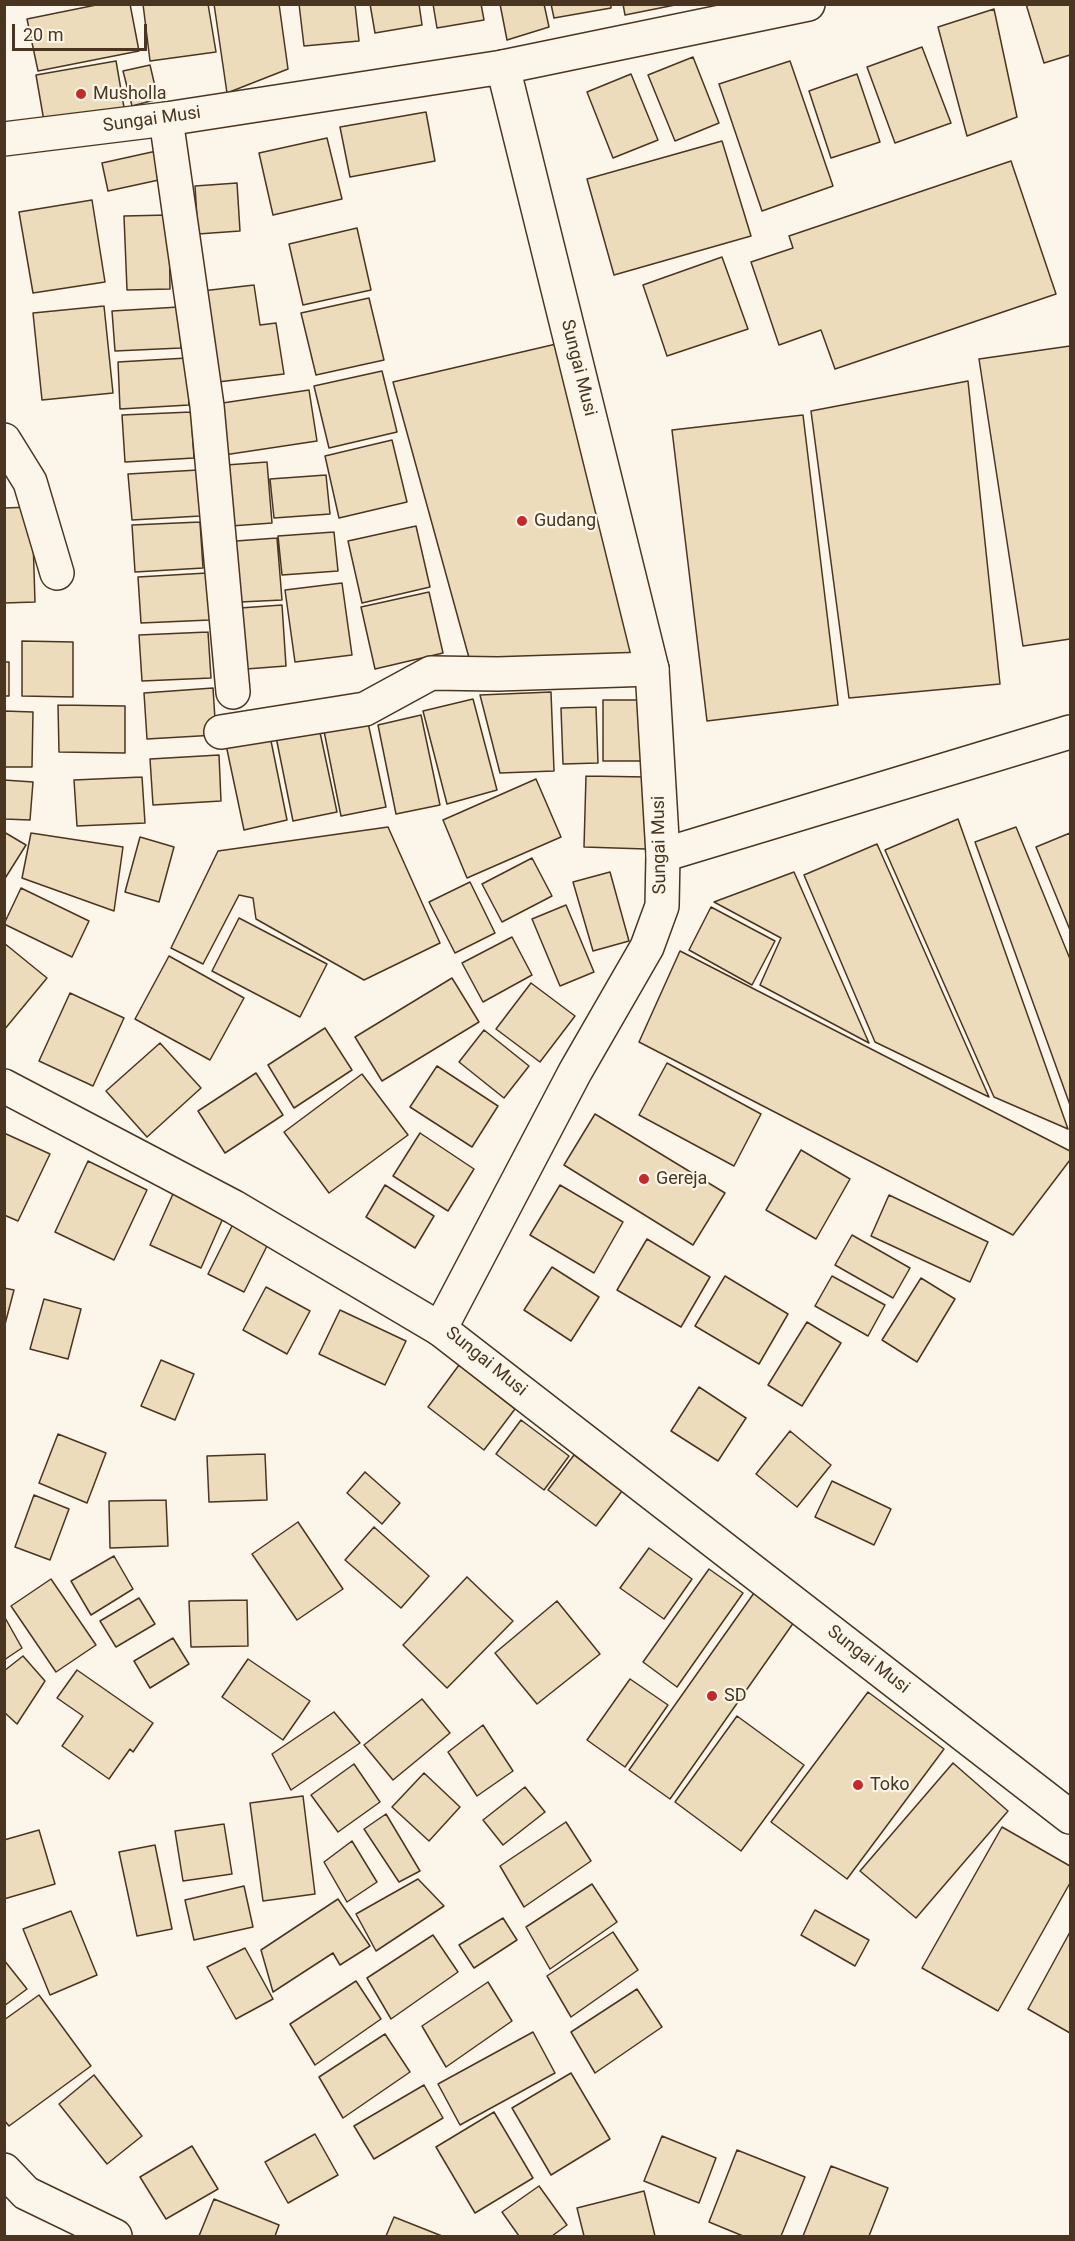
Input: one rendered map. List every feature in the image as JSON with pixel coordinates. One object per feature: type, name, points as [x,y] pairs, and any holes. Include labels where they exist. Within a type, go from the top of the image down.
[{"type":"street","points":[[503,67],[808,4]]},
{"type":"street","name":"Sungai Musi","points":[[4,139],[166,119],[503,67],[652,669],[663,855],[662,906],[647,947],[575,1072],[440,1329],[1071,1817]]},
{"type":"street","points":[[166,119],[207,406],[234,692]]},
{"type":"street","points":[[4,440],[30,482],[57,573]]},
{"type":"street","points":[[221,732],[365,709],[431,673],[509,674],[652,669]]},
{"type":"street","points":[[663,855],[1071,732]]},
{"type":"street","points":[[4,1086],[234,1207],[440,1329]]},
{"type":"street","points":[[4,2170],[26,2193],[115,2236]]},
{"type":"building","points":[[101,4],[130,4],[139,51],[38,71],[27,19]]},
{"type":"building","points":[[143,4],[208,4],[216,52],[150,61]]},
{"type":"building","points":[[214,4],[279,4],[288,69],[227,93]]},
{"type":"building","points":[[299,4],[355,4],[359,41],[304,46]]},
{"type":"building","points":[[370,4],[419,4],[422,25],[375,33]]},
{"type":"building","points":[[433,4],[481,4],[484,20],[437,28]]},
{"type":"building","points":[[500,4],[544,4],[549,27],[507,40]]},
{"type":"building","points":[[551,4],[611,4],[611,8],[554,18]]},
{"type":"building","points":[[623,4],[680,4],[625,15]]},
{"type":"building","points":[[1026,4],[1070,4],[1070,55],[1044,63]]},
{"type":"building","points":[[994,9],[1017,117],[967,136],[938,27]]},
{"type":"building","points":[[922,47],[951,123],[895,143],[867,67]]},
{"type":"building","points":[[693,57],[719,123],[675,141],[648,75]]},
{"type":"building","name":"Musholla","points":[[116,61],[125,113],[45,127],[36,75]]},
{"type":"building","points":[[790,61],[833,186],[762,211],[719,84]]},
{"type":"building","points":[[150,65],[158,99],[132,106],[123,71]]},
{"type":"building","points":[[631,74],[658,140],[613,158],[587,92]]},
{"type":"building","points":[[857,74],[880,142],[831,158],[809,91]]},
{"type":"building","points":[[426,112],[435,161],[350,177],[340,127]]},
{"type":"building","points":[[327,138],[342,199],[273,215],[259,153]]},
{"type":"building","points":[[722,141],[751,236],[614,275],[587,179]]},
{"type":"building","points":[[161,150],[168,178],[108,191],[102,163]]},
{"type":"building","points":[[1011,161],[1056,294],[835,369],[821,330],[779,345],[751,262],[793,248],[789,236]]},
{"type":"building","points":[[237,183],[240,231],[198,234],[195,186]]},
{"type":"building","points":[[92,200],[105,282],[33,293],[19,212]]},
{"type":"building","points":[[169,215],[170,289],[127,290],[124,216]]},
{"type":"building","points":[[357,228],[371,290],[303,305],[289,244]]},
{"type":"building","points":[[722,257],[748,329],[667,356],[643,285]]},
{"type":"building","points":[[254,285],[260,325],[276,323],[284,374],[218,382],[202,291]]},
{"type":"building","points":[[369,298],[384,360],[316,375],[301,313]]},
{"type":"building","points":[[104,306],[113,393],[42,400],[33,313]]},
{"type":"building","points":[[179,307],[181,348],[115,351],[112,311]]},
{"type":"building","name":"Gudang","points":[[569,341],[645,660],[471,665],[393,382]]},
{"type":"building","points":[[1070,346],[1070,639],[1023,646],[979,359]]},
{"type":"building","points":[[187,358],[189,405],[120,409],[118,362]]},
{"type":"building","points":[[382,371],[397,432],[329,448],[314,386]]},
{"type":"building","points":[[968,381],[1000,684],[849,698],[811,411]]},
{"type":"building","points":[[309,390],[317,441],[224,455],[216,404]]},
{"type":"building","points":[[191,412],[194,458],[125,462],[122,415]]},
{"type":"building","points":[[803,415],[838,705],[707,721],[672,430]]},
{"type":"building","points":[[392,440],[407,502],[339,518],[325,456]]},
{"type":"building","points":[[267,462],[272,523],[231,526],[226,465]]},
{"type":"building","points":[[198,470],[200,516],[132,520],[128,474]]},
{"type":"building","points":[[326,475],[330,514],[274,518],[270,479]]},
{"type":"building","points":[[32,507],[35,602],[4,603],[4,508]]},
{"type":"building","points":[[200,522],[203,568],[135,572],[132,525]]},
{"type":"building","points":[[416,526],[430,587],[362,603],[348,541]]},
{"type":"building","points":[[334,532],[338,571],[282,575],[278,536]]},
{"type":"building","points":[[277,538],[282,600],[240,602],[236,541]]},
{"type":"building","points":[[207,573],[210,620],[141,623],[138,577]]},
{"type":"building","points":[[342,583],[352,655],[295,662],[285,590]]},
{"type":"building","points":[[429,592],[443,653],[375,669],[361,607]]},
{"type":"building","points":[[282,605],[286,666],[246,669],[240,608]]},
{"type":"building","points":[[208,632],[211,678],[142,681],[139,635]]},
{"type":"building","points":[[22,641],[73,642],[73,697],[22,696]]},
{"type":"building","points":[[4,662],[9,662],[9,696],[4,696]]},
{"type":"building","points":[[213,688],[216,735],[147,739],[144,693]]},
{"type":"building","points":[[551,692],[554,771],[500,773],[480,695]]},
{"type":"building","points":[[473,699],[497,790],[447,804],[423,711]]},
{"type":"building","points":[[603,700],[647,700],[648,761],[603,761]]},
{"type":"building","points":[[58,705],[125,706],[125,753],[59,752]]},
{"type":"building","points":[[596,707],[598,763],[563,764],[561,708]]},
{"type":"building","points":[[4,711],[33,712],[32,767],[4,767]]},
{"type":"building","points":[[421,715],[440,805],[396,814],[378,725]]},
{"type":"building","points":[[367,718],[386,807],[341,816],[323,726]]},
{"type":"building","points":[[318,723],[337,812],[293,821],[275,732]]},
{"type":"building","points":[[269,731],[287,820],[244,830],[225,740]]},
{"type":"building","points":[[219,755],[221,801],[153,805],[150,759]]},
{"type":"building","points":[[586,776],[647,777],[646,849],[584,847]]},
{"type":"building","points":[[142,777],[145,823],[77,826],[74,780]]},
{"type":"building","points":[[536,779],[561,837],[467,878],[443,820]]},
{"type":"building","points":[[4,780],[33,782],[30,820],[4,819]]},
{"type":"building","points":[[958,819],[1068,1129],[994,1097],[885,850]]},
{"type":"building","points":[[388,827],[440,943],[364,980],[256,919],[253,898],[239,895],[203,964],[171,948],[218,851]]},
{"type":"building","points":[[1016,827],[1070,959],[1070,1105],[975,842]]},
{"type":"building","points":[[4,832],[26,845],[4,880]]},
{"type":"building","points":[[31,833],[123,847],[114,911],[22,878]]},
{"type":"building","points":[[1070,833],[1070,930],[1036,847]]},
{"type":"building","points":[[140,837],[174,847],[159,902],[125,892]]},
{"type":"building","points":[[877,844],[989,1097],[875,1042],[804,875]]},
{"type":"building","points":[[532,858],[552,896],[502,922],[482,884]]},
{"type":"building","points":[[610,872],[629,941],[593,951],[573,882]]},
{"type":"building","points":[[794,872],[869,1043],[760,985],[781,938],[714,902]]},
{"type":"building","points":[[470,882],[495,933],[455,953],[429,902]]},
{"type":"building","points":[[21,888],[89,921],[72,957],[4,924]]},
{"type":"building","points":[[566,905],[594,972],[560,986],[532,919]]},
{"type":"building","points":[[711,907],[775,941],[752,985],[689,950]]},
{"type":"building","points":[[239,918],[327,964],[300,1017],[212,971]]},
{"type":"building","points":[[512,937],[532,975],[483,1002],[462,963]]},
{"type":"building","points":[[4,943],[47,978],[4,1030]]},
{"type":"building","points":[[680,951],[1070,1151],[1070,1160],[1013,1235],[639,1042]]},
{"type":"building","points":[[169,956],[244,998],[210,1060],[135,1019]]},
{"type":"building","points":[[452,978],[479,1022],[382,1081],[355,1037]]},
{"type":"building","points":[[531,983],[575,1016],[540,1062],[496,1029]]},
{"type":"building","points":[[70,993],[124,1018],[93,1086],[39,1061]]},
{"type":"building","points":[[325,1028],[352,1070],[294,1108],[268,1065]]},
{"type":"building","points":[[484,1030],[529,1066],[504,1098],[459,1062]]},
{"type":"building","points":[[160,1043],[201,1088],[147,1137],[106,1091]]},
{"type":"building","points":[[667,1063],[761,1114],[734,1166],[639,1115]]},
{"type":"building","points":[[437,1066],[498,1106],[472,1147],[410,1107]]},
{"type":"building","points":[[256,1073],[283,1115],[225,1153],[198,1111]]},
{"type":"building","points":[[362,1074],[408,1135],[329,1193],[284,1132]]},
{"type":"building","name":"Gereja","points":[[595,1114],[725,1193],[693,1245],[564,1165]]},
{"type":"building","points":[[4,1133],[50,1154],[18,1221],[4,1215]]},
{"type":"building","points":[[420,1133],[474,1169],[448,1211],[393,1176]]},
{"type":"building","points":[[801,1150],[850,1179],[816,1239],[766,1210]]},
{"type":"building","points":[[88,1161],[147,1190],[114,1260],[55,1232]]},
{"type":"building","points":[[385,1185],[434,1216],[415,1248],[366,1217]]},
{"type":"building","points":[[560,1185],[623,1222],[594,1273],[530,1235]]},
{"type":"building","points":[[173,1194],[224,1216],[201,1268],[150,1245]]},
{"type":"building","points":[[889,1195],[988,1242],[970,1282],[871,1236]]},
{"type":"building","points":[[233,1224],[269,1242],[244,1292],[208,1274]]},
{"type":"building","points":[[852,1235],[910,1268],[893,1298],[835,1265]]},
{"type":"building","points":[[647,1239],[710,1277],[681,1327],[617,1290]]},
{"type":"building","points":[[552,1267],[599,1297],[571,1341],[524,1310]]},
{"type":"building","points":[[725,1276],[788,1314],[759,1364],[695,1326]]},
{"type":"building","points":[[832,1276],[885,1305],[868,1336],[815,1306]]},
{"type":"building","points":[[921,1278],[955,1299],[917,1362],[882,1340]]},
{"type":"building","points":[[266,1287],[310,1311],[287,1354],[243,1330]]},
{"type":"building","points":[[4,1288],[14,1290],[4,1328]]},
{"type":"building","points":[[44,1299],[81,1309],[68,1359],[30,1349]]},
{"type":"building","points":[[340,1310],[406,1341],[385,1385],[319,1354]]},
{"type":"building","points":[[807,1322],[841,1343],[802,1406],[768,1385]]},
{"type":"building","points":[[161,1360],[194,1374],[175,1420],[141,1406]]},
{"type":"building","points":[[459,1365],[515,1409],[484,1450],[428,1407]]},
{"type":"building","points":[[699,1387],[746,1418],[718,1461],[671,1431]]},
{"type":"building","points":[[521,1420],[569,1456],[544,1490],[496,1454]]},
{"type":"building","points":[[790,1431],[831,1465],[797,1507],[756,1474]]},
{"type":"building","points":[[58,1434],[106,1453],[87,1503],[39,1483]]},
{"type":"building","points":[[265,1454],[267,1500],[209,1502],[207,1456]]},
{"type":"building","points":[[574,1455],[622,1491],[596,1526],[548,1490]]},
{"type":"building","points":[[365,1472],[400,1503],[382,1524],[347,1493]]},
{"type":"building","points":[[832,1481],[891,1509],[874,1545],[815,1517]]},
{"type":"building","points":[[34,1495],[69,1509],[50,1560],[15,1547]]},
{"type":"building","points":[[166,1500],[168,1546],[110,1548],[109,1501]]},
{"type":"building","points":[[298,1522],[343,1589],[297,1620],[252,1554]]},
{"type":"building","points":[[374,1527],[429,1576],[401,1608],[345,1560]]},
{"type":"building","points":[[649,1548],[692,1579],[664,1619],[620,1588]]},
{"type":"building","points":[[114,1556],[133,1589],[91,1615],[71,1581]]},
{"type":"building","points":[[709,1569],[743,1593],[677,1687],[643,1662]]},
{"type":"building","points":[[467,1577],[513,1621],[447,1688],[403,1645]]},
{"type":"building","points":[[51,1579],[96,1645],[56,1672],[11,1606]]},
{"type":"building","name":"SD","points":[[754,1593],[794,1622],[670,1799],[629,1770]]},
{"type":"building","points":[[139,1598],[155,1624],[116,1647],[100,1621]]},
{"type":"building","points":[[247,1600],[248,1646],[191,1647],[189,1601]]},
{"type":"building","points":[[557,1601],[600,1654],[537,1704],[495,1653]]},
{"type":"building","points":[[4,1616],[22,1648],[4,1660]]},
{"type":"building","points":[[173,1638],[189,1664],[150,1688],[134,1661]]},
{"type":"building","points":[[23,1656],[45,1681],[17,1724],[4,1712],[4,1671]]},
{"type":"building","points":[[248,1659],[310,1701],[283,1740],[222,1697]]},
{"type":"building","points":[[77,1670],[153,1723],[133,1752],[130,1749],[109,1779],[62,1746],[83,1716],[57,1698]]},
{"type":"building","points":[[630,1679],[668,1705],[625,1767],[587,1740]]},
{"type":"building","name":"Toko","points":[[868,1692],[944,1749],[847,1879],[771,1822]]},
{"type":"building","points":[[422,1699],[450,1733],[393,1780],[364,1745]]},
{"type":"building","points":[[334,1712],[360,1743],[291,1790],[272,1754]]},
{"type":"building","points":[[737,1716],[804,1765],[741,1851],[675,1802]]},
{"type":"building","points":[[483,1725],[513,1771],[477,1796],[448,1752]]},
{"type":"building","points":[[953,1763],[1008,1811],[916,1918],[860,1871]]},
{"type":"building","points":[[354,1764],[380,1802],[338,1832],[311,1795]]},
{"type":"building","points":[[424,1773],[460,1807],[429,1841],[392,1807]]},
{"type":"building","points":[[525,1787],[545,1812],[503,1845],[483,1820]]},
{"type":"building","points":[[303,1796],[315,1894],[263,1901],[250,1803]]},
{"type":"building","points":[[386,1814],[420,1871],[399,1882],[364,1829]]},
{"type":"building","points":[[566,1822],[591,1861],[524,1907],[500,1866]]},
{"type":"building","points":[[224,1824],[232,1874],[183,1881],[175,1831]]},
{"type":"building","points":[[1002,1827],[1070,1866],[1070,1883],[998,2011],[922,1968]]},
{"type":"building","points":[[39,1830],[55,1884],[4,1899],[4,1840]]},
{"type":"building","points":[[352,1841],[377,1882],[347,1902],[324,1862]]},
{"type":"building","points":[[155,1845],[172,1929],[137,1936],[119,1852]]},
{"type":"building","points":[[418,1879],[444,1906],[376,1951],[356,1914]]},
{"type":"building","points":[[592,1884],[617,1922],[550,1969],[526,1927]]},
{"type":"building","points":[[244,1886],[253,1927],[194,1940],[185,1900]]},
{"type":"building","points":[[338,1899],[370,1946],[340,1965],[333,1953],[273,1992],[261,1950]]},
{"type":"building","points":[[815,1910],[869,1940],[855,1966],[801,1935]]},
{"type":"building","points":[[71,1911],[97,1975],[50,1995],[23,1929]]},
{"type":"building","points":[[503,1918],[517,1940],[474,1968],[459,1945]]},
{"type":"building","points":[[613,1932],[638,1970],[571,2017],[547,1976]]},
{"type":"building","points":[[1070,1932],[1070,2033],[1028,2009]]},
{"type":"building","points":[[433,1935],[458,1972],[391,2019],[367,1978]]},
{"type":"building","points":[[245,1948],[273,1999],[236,2019],[207,1967]]},
{"type":"building","points":[[4,1960],[27,1989],[4,2006]]},
{"type":"building","points":[[356,1981],[381,2019],[315,2065],[290,2024]]},
{"type":"building","points":[[488,1982],[512,2021],[446,2067],[422,2026]]},
{"type":"building","points":[[637,1989],[662,2027],[595,2073],[571,2032]]},
{"type":"building","points":[[39,1995],[91,2066],[9,2126],[4,2120],[4,2020]]},
{"type":"building","points":[[533,2032],[555,2073],[460,2125],[438,2084]]},
{"type":"building","points":[[385,2034],[410,2072],[343,2118],[319,2077]]},
{"type":"building","points":[[571,2073],[610,2139],[551,2175],[512,2108]]},
{"type":"building","points":[[94,2075],[142,2136],[107,2164],[59,2104]]},
{"type":"building","points":[[424,2085],[443,2118],[374,2159],[354,2126]]},
{"type":"building","points":[[494,2112],[533,2178],[475,2213],[436,2147]]},
{"type":"building","points":[[315,2134],[338,2175],[288,2203],[265,2162]]},
{"type":"building","points":[[662,2136],[716,2158],[699,2203],[644,2181]]},
{"type":"building","points":[[192,2146],[218,2189],[166,2219],[140,2177]]},
{"type":"building","points":[[737,2150],[805,2177],[781,2236],[743,2236],[709,2222]]},
{"type":"building","points":[[831,2166],[888,2188],[869,2236],[803,2236]]},
{"type":"building","points":[[539,2186],[567,2225],[552,2236],[519,2236],[502,2212]]},
{"type":"building","points":[[644,2191],[655,2236],[584,2236],[577,2208]]},
{"type":"building","points":[[214,2199],[279,2225],[275,2236],[199,2236]]},
{"type":"building","points":[[394,2217],[442,2236],[386,2236]]},
{"type":"place","name":"Musholla","points":[[81,94]]},
{"type":"place","name":"Gudang","points":[[522,521]]},
{"type":"place","name":"Gereja","points":[[644,1179]]},
{"type":"place","name":"SD","points":[[712,1696]]},
{"type":"place","name":"Toko","points":[[858,1785]]}]
